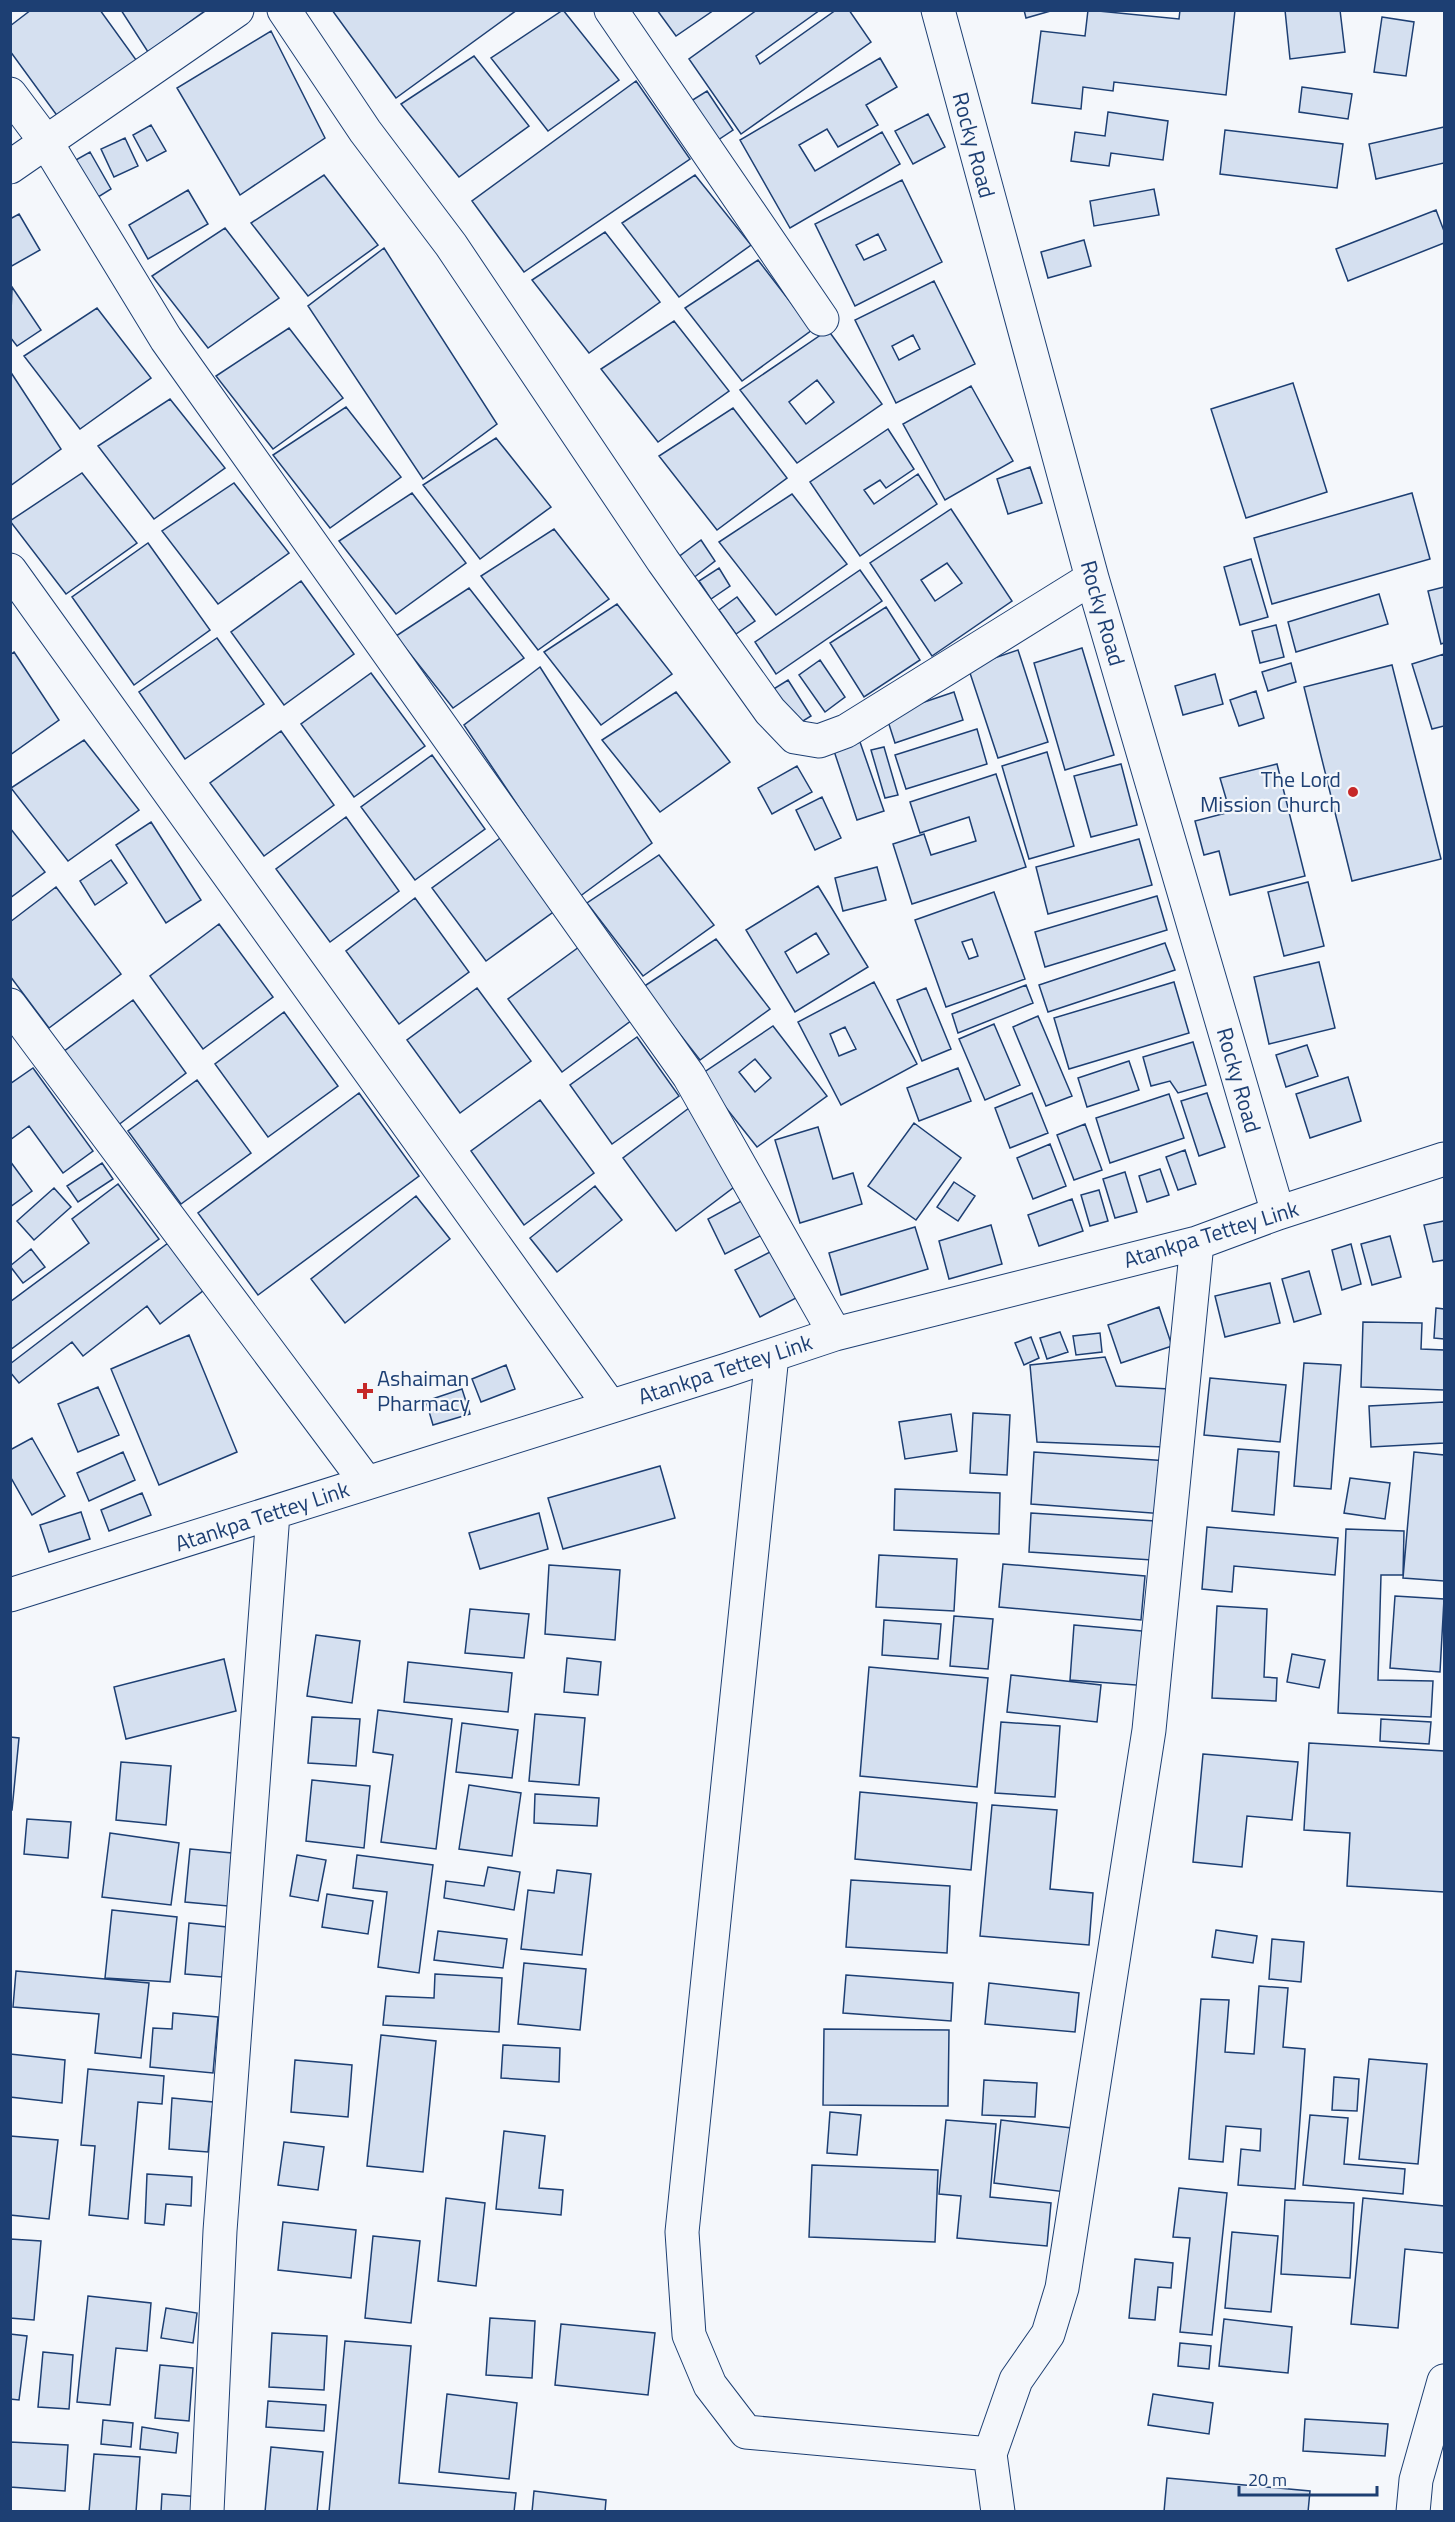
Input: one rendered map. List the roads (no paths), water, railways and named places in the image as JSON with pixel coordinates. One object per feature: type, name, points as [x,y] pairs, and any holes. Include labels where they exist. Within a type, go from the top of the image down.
[{"type":"street","points":[[10,167],[237,10]]},
{"type":"street","points":[[284,10],[365,131],[451,245],[663,561],[770,711],[795,737],[819,741],[846,731],[1092,578]]},
{"type":"street","points":[[611,10],[822,319]]},
{"type":"street","name":"Rocky Road","points":[[938,10],[1092,578],[1278,1213]]},
{"type":"street","points":[[10,94],[46,142],[165,339],[689,1076],[835,1334]]},
{"type":"street","points":[[10,570],[610,1406]]},
{"type":"street","points":[[10,1005],[366,1482]]},
{"type":"street","name":"Atankpa Tettey Link","points":[[10,1595],[835,1334],[1197,1243],[1278,1213],[1444,1159]]},
{"type":"street","points":[[999,2511],[990,2454],[1016,2380],[1048,2334],[1062,2288],[1149,1730],[1197,1243]]},
{"type":"street","points":[[772,1355],[682,2232],[689,2335],[710,2385],[746,2432],[990,2454]]},
{"type":"street","points":[[207,2511],[220,2231],[273,1513]]},
{"type":"street","points":[[1413,2511],[1416,2480],[1444,2380]]},
{"type":"place","name":"The Lord Mission Church","points":[[1353,792]]},
{"type":"place","name":"Ashaiman Pharmacy","points":[[365,1391]]}]
